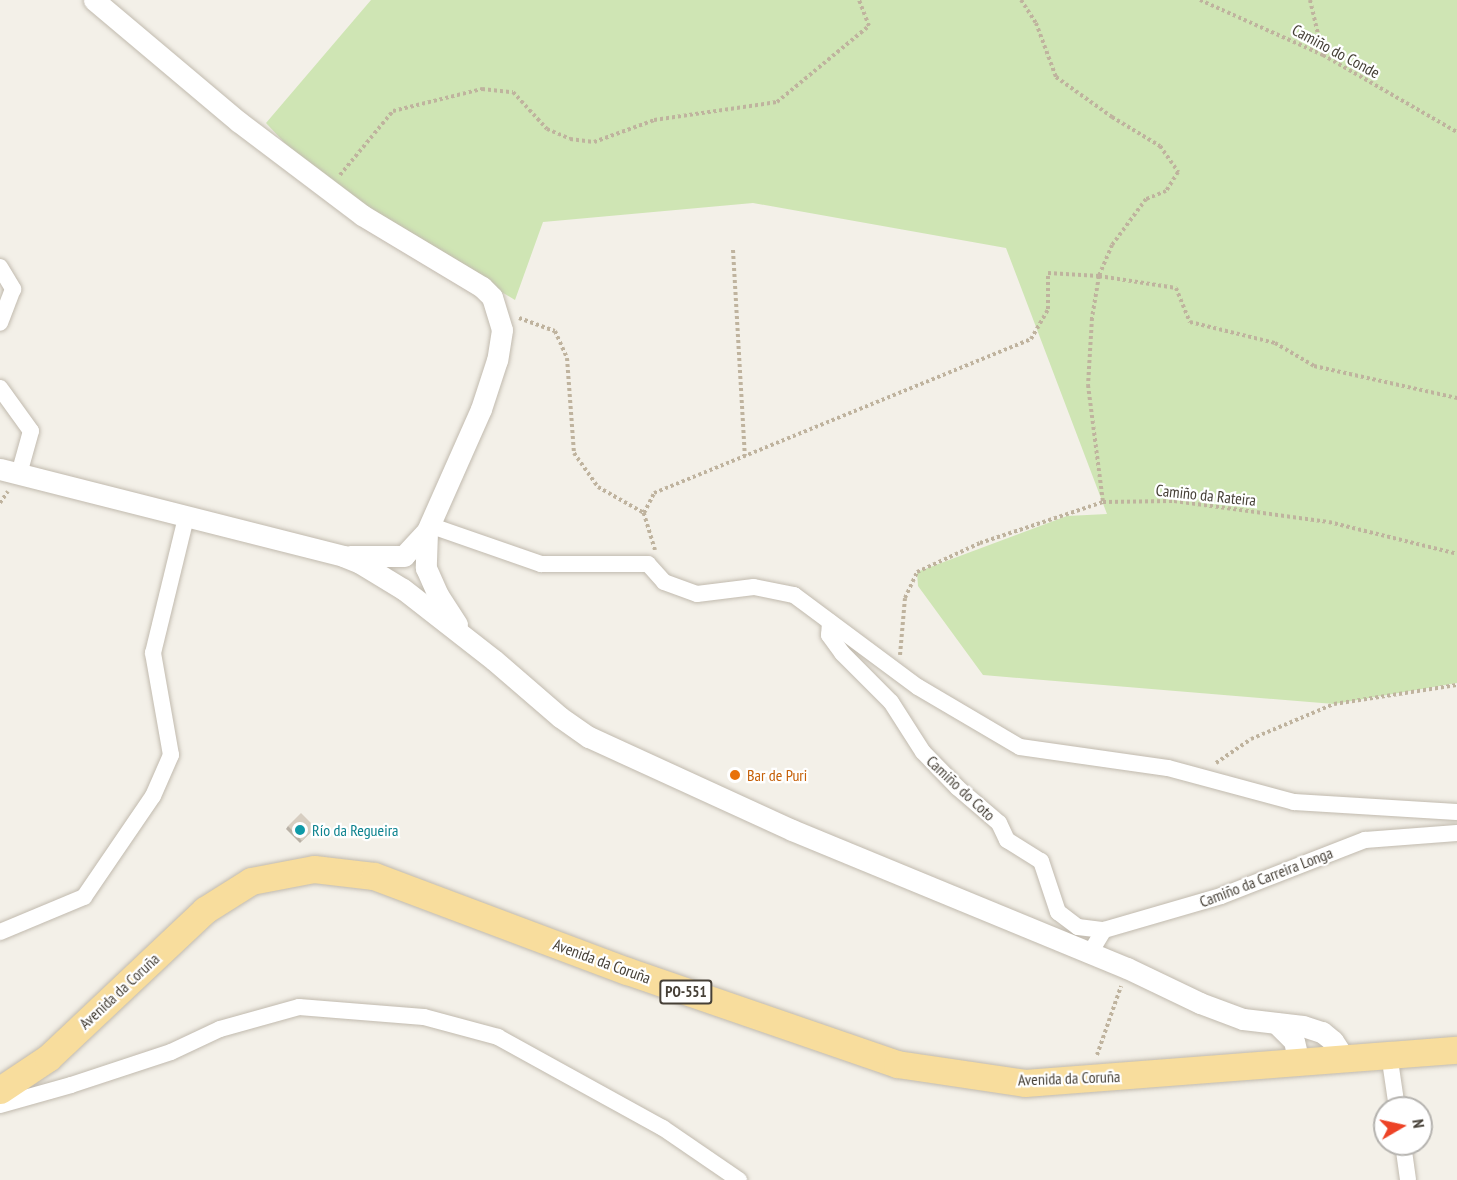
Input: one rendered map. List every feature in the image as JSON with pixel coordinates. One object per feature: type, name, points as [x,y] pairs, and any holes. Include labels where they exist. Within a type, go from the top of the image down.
[{"type":"main road","name":"Avenida da Coruña","points":[[0,1090],[48,1058],[205,910],[251,881],[314,869],[375,876],[627,971],[897,1064],[1025,1083],[1339,1050],[1389,1054],[1457,1050]]},
{"type":"street","points":[[94,0],[239,122],[362,215],[482,287],[492,297],[499,312],[502,330],[491,379],[481,409],[428,528],[424,553],[426,581],[416,599]]},
{"type":"street","points":[[0,267],[14,289],[0,323]]},
{"type":"street","points":[[0,388],[31,431],[9,471],[186,518],[343,556],[404,556],[417,559],[426,568],[438,596],[468,640]]},
{"type":"street","points":[[0,933],[84,897],[153,796],[171,755],[153,653],[186,518]]},
{"type":"street","points":[[383,577],[428,528]]},
{"type":"street","points":[[428,528],[541,564],[648,564],[664,582],[697,594],[754,587],[794,595],[918,687],[1020,747],[1168,768],[1294,802],[1457,812]]},
{"type":"street","points":[[343,556],[383,577],[416,599],[560,717],[589,737],[792,830],[1127,968],[1200,1003],[1243,1019],[1303,1026],[1322,1032],[1339,1050]]},
{"type":"street","name":"Camiño do Coto","points":[[830,622],[829,635],[842,653],[891,702],[923,752],[958,788],[999,823],[1007,840],[1041,861],[1058,912],[1078,927],[1104,930]]},
{"type":"street","name":"Camiño da Carreira Longa","points":[[1104,930],[1221,896],[1365,840],[1457,833]]},
{"type":"street","points":[[1090,953],[1104,930]]},
{"type":"street","points":[[0,1105],[71,1085],[171,1052],[220,1029],[299,1007],[424,1017],[498,1037],[663,1128],[739,1180]]},
{"type":"street","points":[[1276,1023],[1290,1035],[1299,1055]]},
{"type":"street","points":[[1389,1054],[1396,1096]]},
{"type":"street","points":[[1405,1156],[1408,1180]]},
{"type":"path","points":[[328,189],[393,111],[482,89],[513,92],[547,129],[570,139],[594,142],[654,120],[777,102],[869,26],[859,0]]},
{"type":"path","points":[[1021,0],[1036,23],[1056,77],[1112,117],[1160,146],[1178,172],[1166,190],[1146,199],[1112,245],[1099,276],[1088,385],[1102,502]]},
{"type":"path","name":"Camiño do Conde","points":[[1200,0],[1323,55],[1457,132]]},
{"type":"path","points":[[1310,0],[1323,55]]},
{"type":"path","points":[[733,250],[745,456]]},
{"type":"path","points":[[664,582],[644,513],[654,494],[1031,339],[1048,309],[1048,273],[1099,276],[1176,288],[1190,322],[1275,343],[1314,366],[1457,398]]},
{"type":"path","points":[[499,312],[555,331],[567,358],[574,453],[598,487],[644,513]]},
{"type":"path","name":"Camiño da Rateira","points":[[896,669],[901,651],[905,598],[917,572],[980,543],[1102,502],[1174,501],[1329,522],[1457,554]]},
{"type":"path","points":[[1196,776],[1251,739],[1334,704],[1457,685]]},
{"type":"path","points":[[1089,1078],[1127,968]]},
{"type":"green space","points":[[371,0],[1457,0],[1457,683],[1334,704],[983,675],[918,586],[917,572],[1067,516],[1107,514],[1006,248],[753,203],[543,222],[515,300],[328,189],[266,123]]},
{"type":"building","name":"Río da Regueira","points":[[301,813],[315,827],[302,841],[288,826]]},
{"type":"place","name":"Bar de Puri","points":[[735,775]]},
{"type":"place","name":"Río da Regueira","points":[[300,830]]}]
